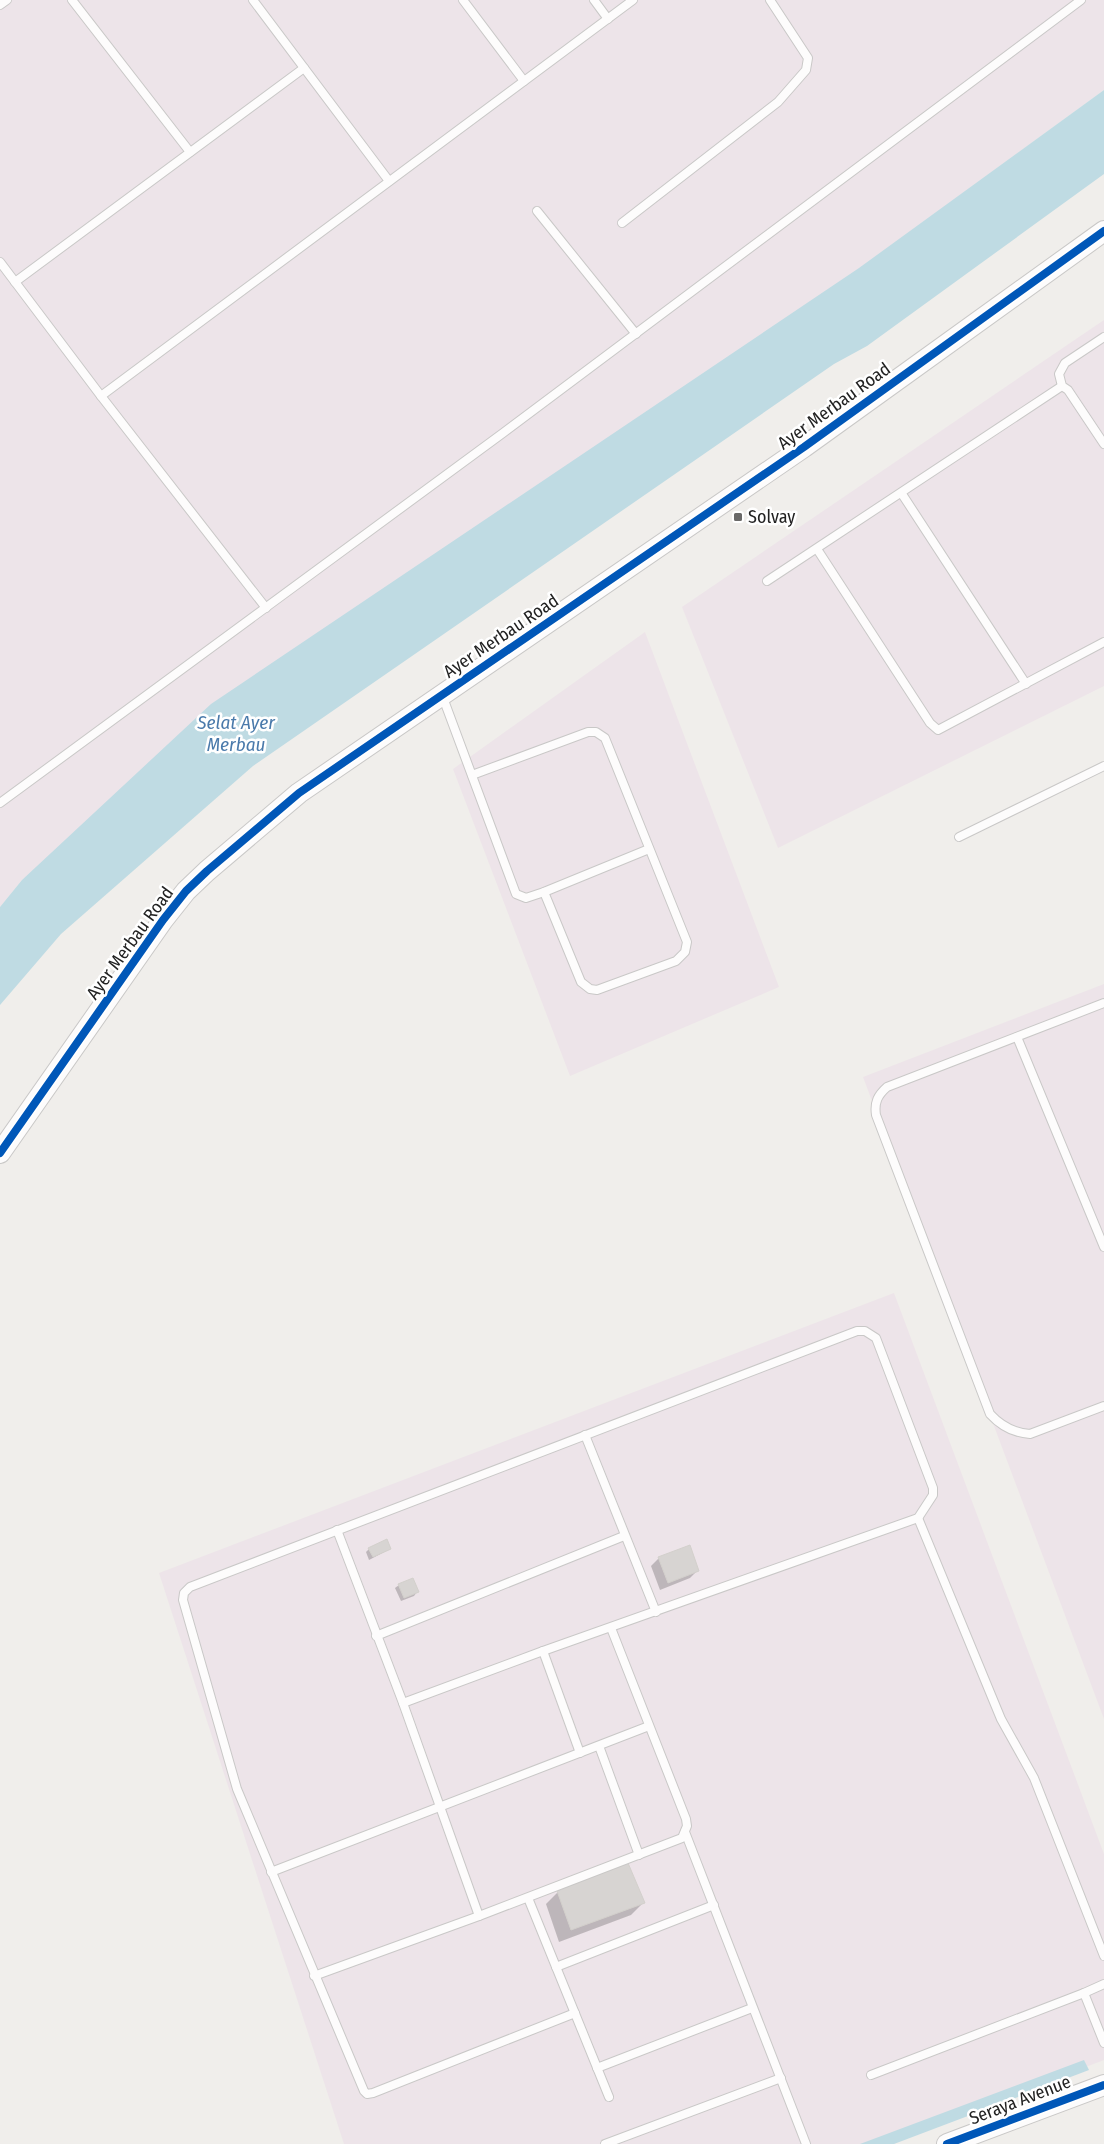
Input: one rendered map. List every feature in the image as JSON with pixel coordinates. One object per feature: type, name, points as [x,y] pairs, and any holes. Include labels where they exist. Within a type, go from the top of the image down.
[{"type":"street","name":"Ayer Merbau Road","points":[[0,1153],[163,920],[186,891],[299,794],[804,447],[1104,231]]},
{"type":"street","name":"Seraya Avenue","points":[[947,2144],[1104,2085]]},
{"type":"lane","points":[[0,5],[7,0]]},
{"type":"lane","points":[[72,0],[190,152]]},
{"type":"lane","points":[[254,0],[389,181]]},
{"type":"lane","points":[[463,0],[524,81]]},
{"type":"lane","points":[[594,0],[608,19]]},
{"type":"lane","points":[[101,396],[633,0]]},
{"type":"lane","points":[[622,223],[778,102],[806,70],[808,58],[770,0]]},
{"type":"lane","points":[[0,804],[636,334],[1081,0]]},
{"type":"lane","points":[[15,282],[304,68]]},
{"type":"lane","points":[[537,211],[636,334]]},
{"type":"lane","points":[[0,262],[101,396],[266,608]]},
{"type":"lane","points":[[1104,337],[1065,362],[1059,374],[1062,386],[1068,390],[1104,444]]},
{"type":"lane","points":[[767,581],[902,494],[1062,386]]},
{"type":"lane","points":[[902,494],[1026,684]]},
{"type":"lane","points":[[817,549],[934,728],[938,730],[1104,642]]},
{"type":"lane","points":[[442,695],[516,894],[526,898],[544,892],[649,849]]},
{"type":"lane","points":[[472,775],[588,732],[601,734],[606,738],[687,942],[685,952],[676,961],[597,990],[590,989],[581,982],[544,892]]},
{"type":"lane","points":[[959,837],[1104,766]]},
{"type":"lane","points":[[1104,1003],[887,1087],[877,1098],[875,1106],[876,1115],[990,1414],[1004,1427],[1019,1433],[1030,1434],[1104,1406]]},
{"type":"lane","points":[[1017,1037],[1104,1247]]},
{"type":"lane","points":[[403,1703],[543,1651],[918,1518],[932,1495],[933,1488],[876,1338],[865,1331],[857,1331],[190,1587],[183,1596],[237,1789],[360,2085],[367,2094],[574,2013]]},
{"type":"lane","points":[[585,1435],[656,1612]]},
{"type":"lane","points":[[918,1518],[1001,1719],[1034,1778],[1104,1956]]},
{"type":"lane","points":[[337,1530],[403,1703],[479,1916]]},
{"type":"lane","points":[[376,1636],[624,1536]]},
{"type":"lane","points":[[314,1976],[528,1898],[682,1838],[685,1832],[686,1819],[611,1628]]},
{"type":"lane","points":[[543,1651],[580,1753]]},
{"type":"lane","points":[[271,1872],[649,1726]]},
{"type":"lane","points":[[599,1746],[639,1855]]},
{"type":"lane","points":[[685,1832],[806,2144]]},
{"type":"lane","points":[[528,1898],[609,2097]]},
{"type":"lane","points":[[556,1967],[714,1905]]},
{"type":"lane","points":[[871,2075],[1104,1984]]},
{"type":"lane","points":[[1084,1993],[1104,2043]]},
{"type":"lane","points":[[597,2068],[752,2008]]},
{"type":"lane","points":[[605,2144],[781,2078]]},
{"type":"shaded area","points":[[0,0],[1104,0],[1104,90],[22,880],[0,907]]},
{"type":"shaded area","points":[[1104,320],[1104,686],[778,848],[682,607]]},
{"type":"shaded area","points":[[645,632],[779,987],[570,1076],[453,769]]},
{"type":"shaded area","points":[[1104,984],[1104,1719],[863,1077]]},
{"type":"shaded area","points":[[894,1293],[1104,1854],[1104,2060],[883,2144],[344,2144],[159,1573]]},
{"type":"water","name":"Selat Ayer Merbau","points":[[1104,90],[1104,174],[867,346],[834,364],[253,766],[61,934],[0,1005],[0,907],[22,880],[211,704],[859,268]]},
{"type":"water","points":[[1084,2060],[1089,2070],[894,2144],[860,2144]]},
{"type":"building","points":[[387,1539],[391,1549],[373,1557],[368,1548]]},
{"type":"building","points":[[690,1545],[699,1571],[668,1583],[658,1557]]},
{"type":"building","points":[[413,1578],[419,1592],[404,1598],[398,1584]]},
{"type":"building","points":[[628,1863],[645,1903],[571,1930],[557,1891]]},
{"type":"cycle path","points":[[0,1153],[163,920],[186,891],[299,793],[804,447],[1104,231]]},
{"type":"cycle path","points":[[947,2144],[1104,2085]]},
{"type":"place","name":"Solvay","points":[[738,517]]}]
